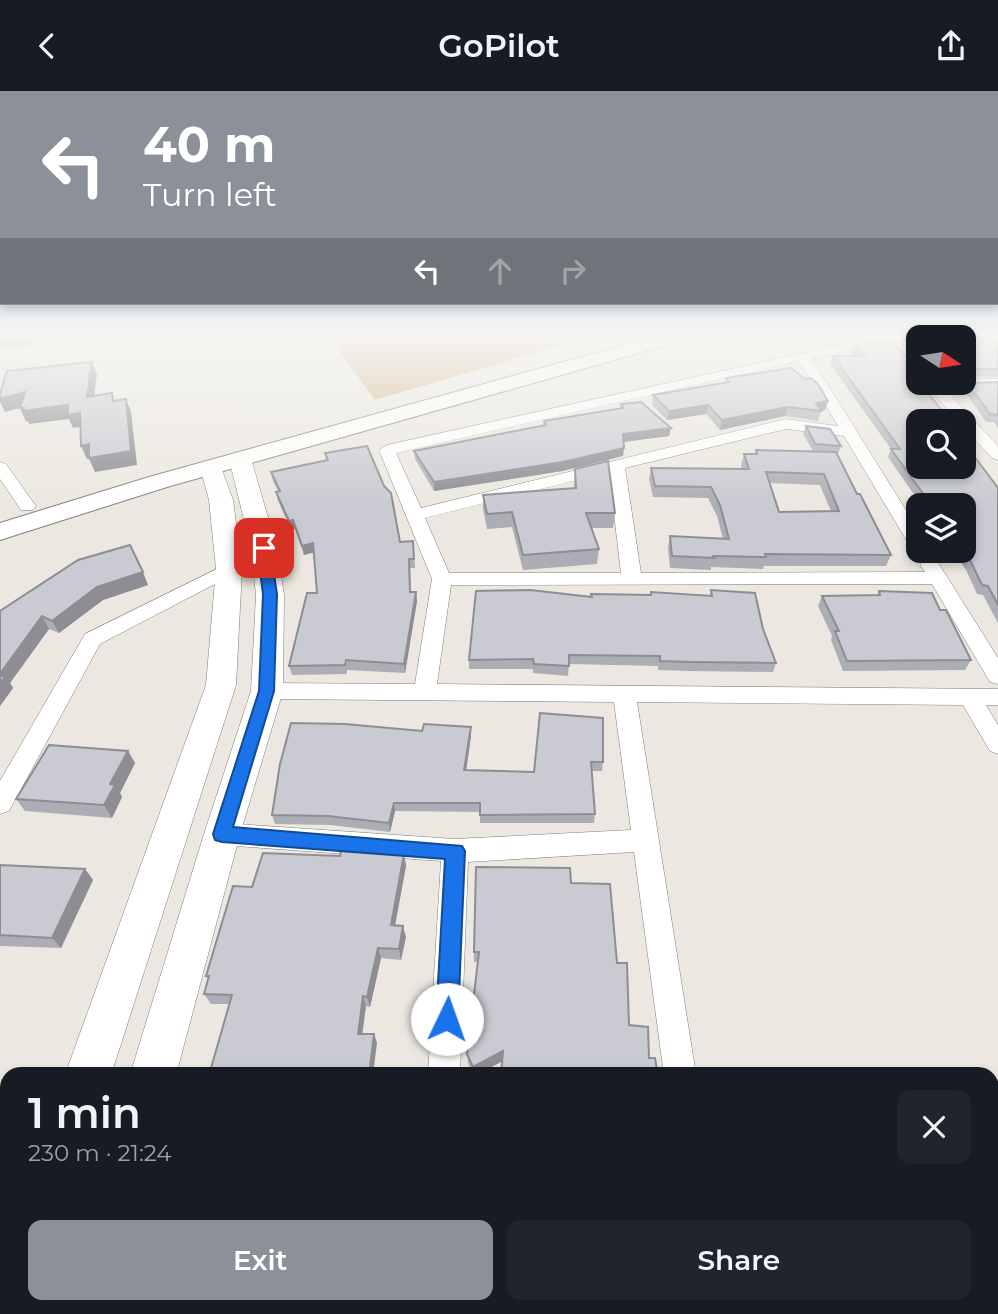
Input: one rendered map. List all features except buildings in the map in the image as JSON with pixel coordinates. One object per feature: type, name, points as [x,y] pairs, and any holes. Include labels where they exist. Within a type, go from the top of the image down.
[{"type":"main road","points":[[0,514],[167,464],[437,391]]},
{"type":"main road","points":[[0,532],[225,463],[480,391]]},
{"type":"main road","points":[[91,1067],[221,685],[229,569],[221,499],[225,463]]},
{"type":"main road","points":[[155,1067],[222,834],[267,691],[270,594],[264,548],[225,463]]},
{"type":"street","points":[[425,692],[442,579],[387,450],[648,391]]},
{"type":"street","points":[[824,391],[906,525]]},
{"type":"street","points":[[944,395],[991,439],[998,455]]},
{"type":"street","points":[[414,515],[786,424],[849,432]]},
{"type":"street","points":[[616,466],[632,579]]},
{"type":"street","points":[[0,467],[27,506]]},
{"type":"street","points":[[929,563],[998,676]]},
{"type":"street","points":[[0,804],[92,639],[229,569]]},
{"type":"street","points":[[442,579],[938,577]]},
{"type":"street","points":[[267,691],[998,697]]},
{"type":"street","points":[[624,694],[679,1067]]},
{"type":"street","points":[[969,696],[998,745]]},
{"type":"street","points":[[222,834],[455,851],[645,839]]},
{"type":"street","points":[[444,1067],[455,851]]},
{"type":"shaded area","points":[[369,391],[405,391],[375,400]]},
{"type":"route","points":[[264,548],[270,594],[267,691],[222,834],[455,851],[447,1019]]}]
